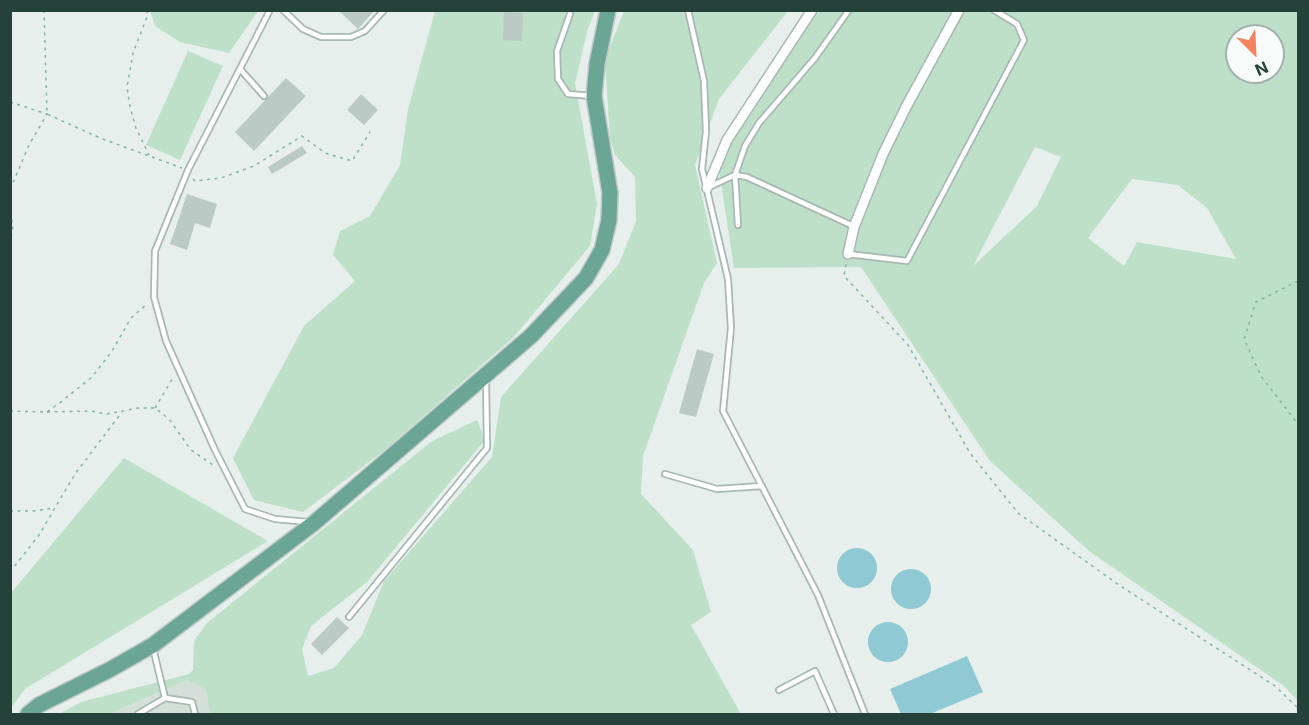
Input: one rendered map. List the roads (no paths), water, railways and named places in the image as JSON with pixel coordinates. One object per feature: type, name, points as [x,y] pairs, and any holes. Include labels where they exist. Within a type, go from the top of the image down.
[{"type":"main road","points":[[28,714],[39,705],[153,645],[314,523],[531,336],[586,278],[602,250],[609,220],[610,193],[594,96],[597,64],[608,10]]},
{"type":"street","points":[[706,188],[727,140],[812,10]]},
{"type":"street","points":[[848,254],[854,227],[883,154],[959,10]]},
{"type":"lane","points":[[270,10],[188,170],[155,251],[154,297],[166,341],[245,509],[275,519],[314,523]]},
{"type":"lane","points":[[283,10],[303,29],[321,37],[351,37],[365,31],[384,10]]},
{"type":"lane","points":[[688,10],[704,81],[706,131],[702,169],[728,279],[731,328],[723,411],[818,595],[865,714]]},
{"type":"lane","points":[[738,225],[735,175],[745,146],[759,123],[815,58],[849,10]]},
{"type":"lane","points":[[848,254],[907,261],[1024,40],[1017,24],[994,10]]},
{"type":"lane","points":[[570,14],[557,51],[558,79],[568,94],[594,96]]},
{"type":"lane","points":[[240,69],[264,96]]},
{"type":"lane","points":[[706,188],[735,175],[747,177],[854,227]]},
{"type":"lane","points":[[349,617],[487,448],[486,375]]},
{"type":"lane","points":[[664,474],[717,489],[762,486]]},
{"type":"lane","points":[[153,645],[165,698]]},
{"type":"lane","points":[[779,690],[815,671],[834,714]]},
{"type":"lane","points":[[138,714],[165,698],[192,702],[195,714]]},
{"type":"water","points":[[857,548],[871,554],[877,568],[871,582],[857,588],[843,582],[837,568],[843,554]]},
{"type":"water","points":[[911,569],[925,575],[931,589],[925,603],[911,609],[897,603],[891,589],[897,575]]},
{"type":"water","points":[[888,622],[902,628],[908,642],[902,656],[888,662],[874,656],[868,642],[874,628]]},
{"type":"water","points":[[967,656],[983,692],[930,714],[901,714],[890,689]]}]
